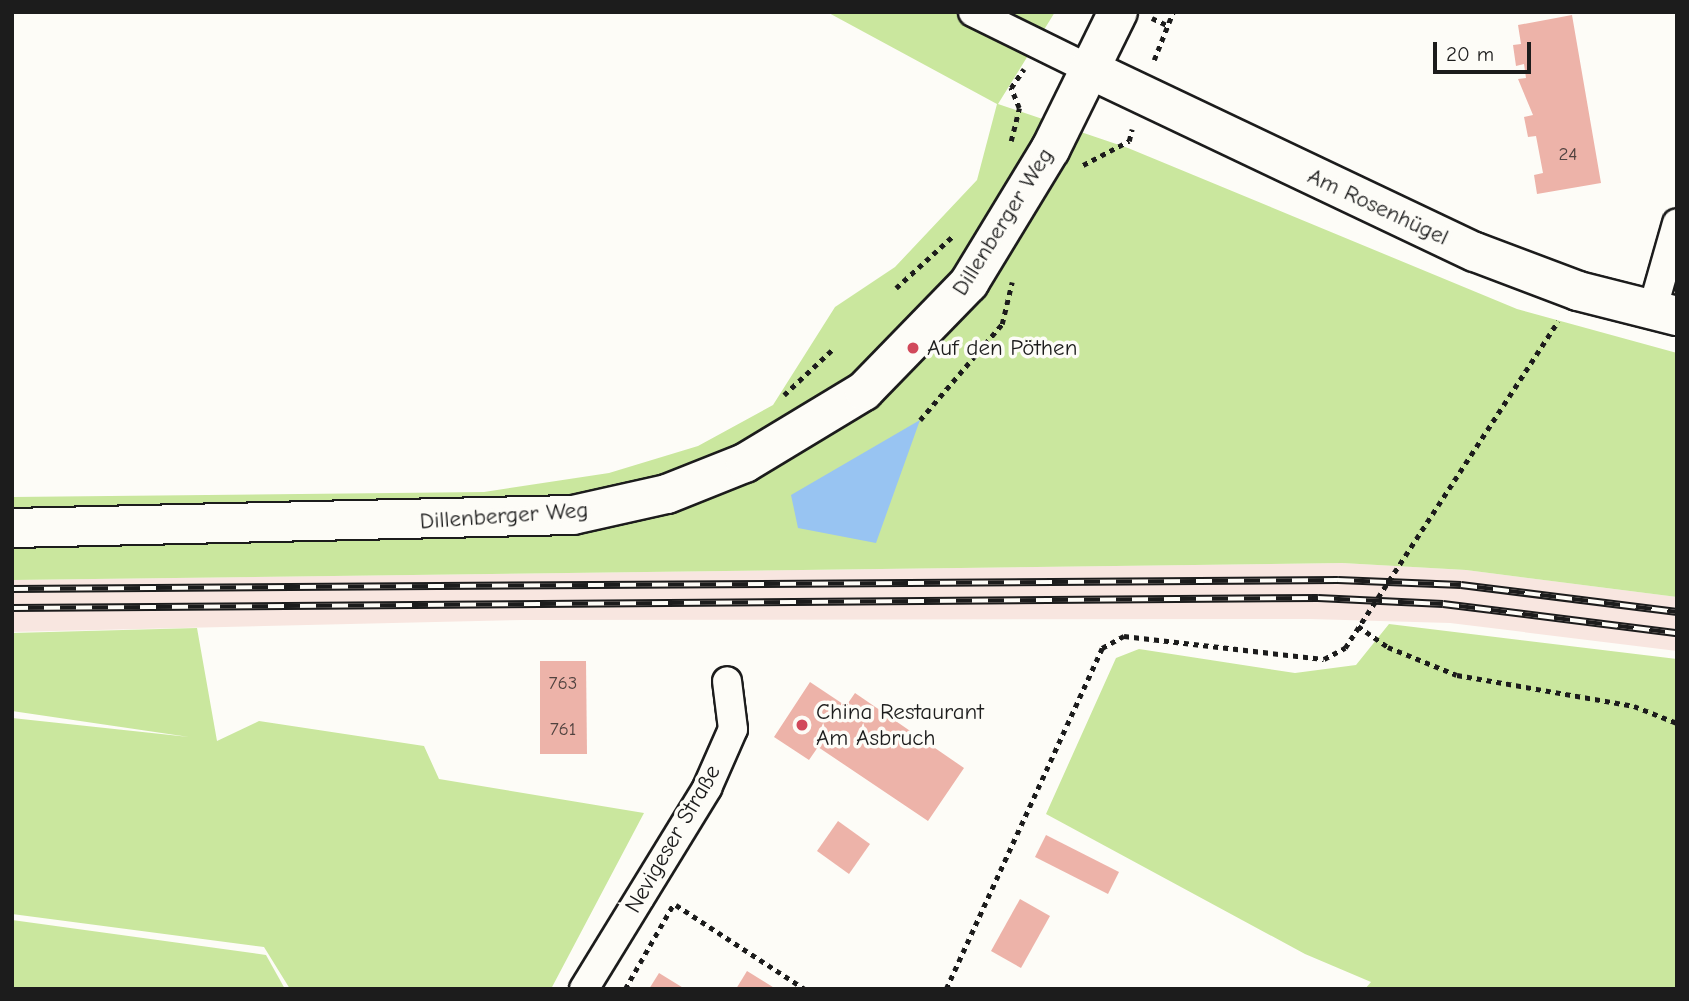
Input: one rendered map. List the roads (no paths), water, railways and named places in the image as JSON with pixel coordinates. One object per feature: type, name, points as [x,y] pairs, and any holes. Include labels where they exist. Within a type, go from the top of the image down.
[{"type":"main road","name":"Dillenberger Weg","points":[[12,528],[495,521],[573,515],[667,494],[800,435],[864,391],[913,348],[976,239],[1090,69],[1118,12]]},
{"type":"main road","name":"Am Rosenhügel","points":[[1090,69],[1352,197],[1578,291],[1664,314]]},
{"type":"street","points":[[973,12],[1090,69]]},
{"type":"street","points":[[1664,314],[1677,223]]},
{"type":"street","name":"Nevigeser Straße","points":[[584,989],[707,789],[733,729],[727,681]]},
{"type":"water","points":[[920,420],[876,543],[798,528],[791,495]]},
{"type":"railway","points":[[12,589],[1338,580],[1461,585],[1677,612]]},
{"type":"railway","points":[[12,608],[1318,598],[1443,604],[1677,633]]},
{"type":"place","name":"Auf den Pöthen","points":[[913,348]]},
{"type":"place","name":"China Restaurant Am Asbruch","points":[[802,725]]}]
